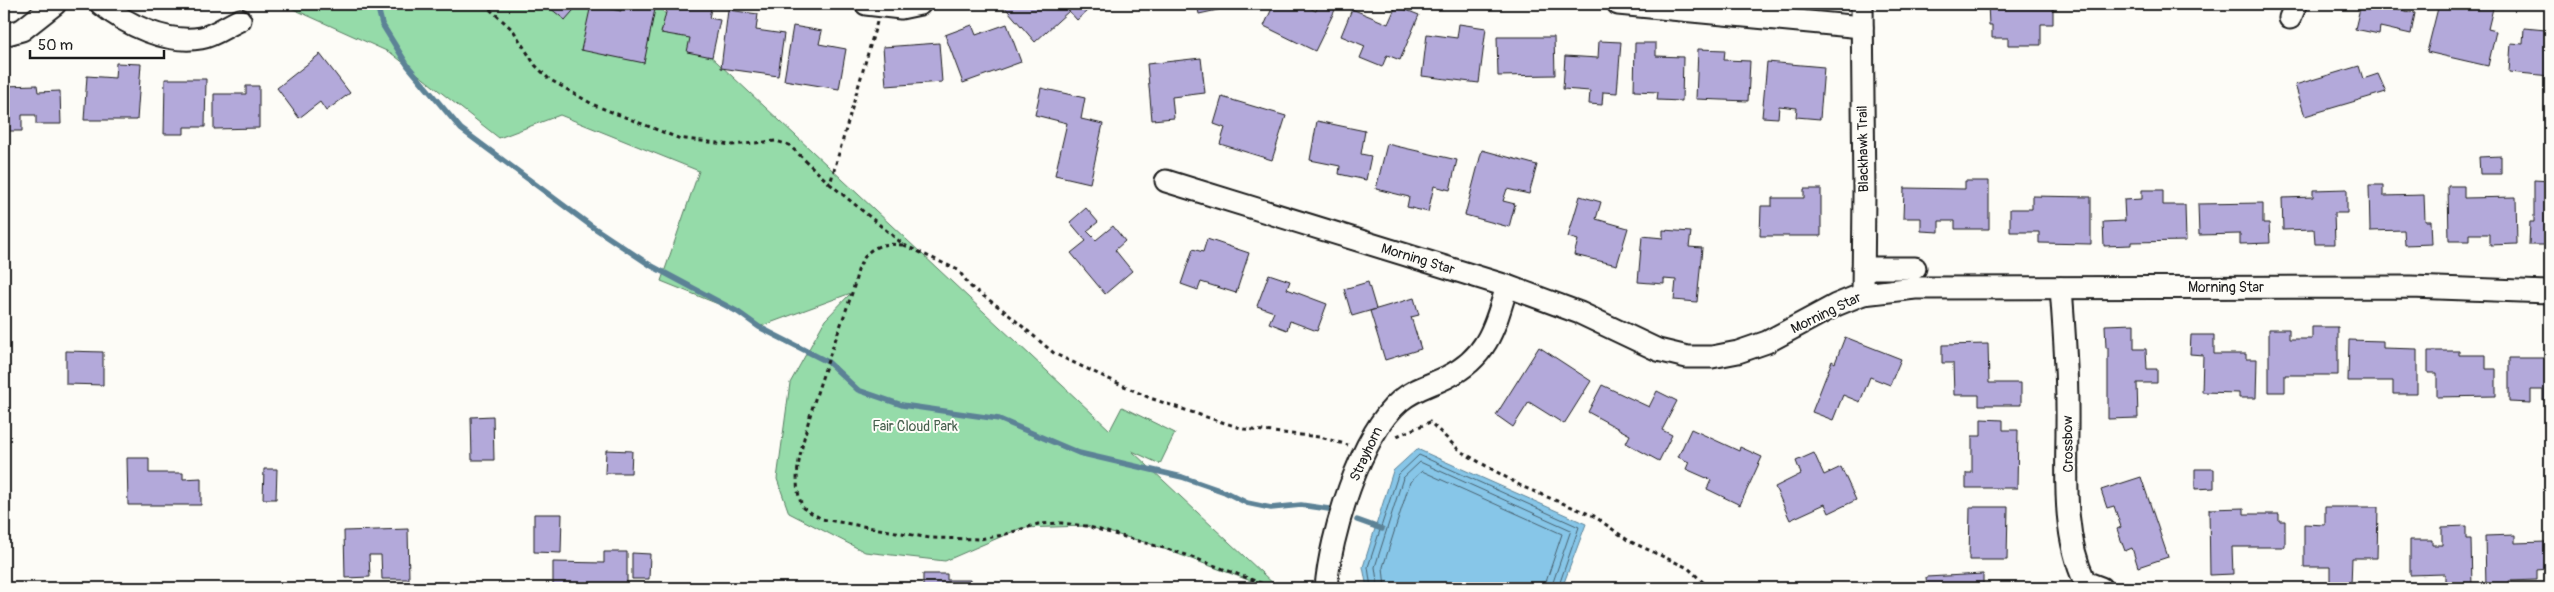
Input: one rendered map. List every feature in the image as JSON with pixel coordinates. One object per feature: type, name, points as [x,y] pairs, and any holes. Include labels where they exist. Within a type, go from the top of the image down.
[{"type":"street","points":[[4,35],[22,30],[55,4]]},
{"type":"street","points":[[101,4],[132,24],[154,33],[175,38],[202,38],[240,20]]},
{"type":"street","points":[[873,6],[901,8],[920,4]]},
{"type":"street","points":[[1618,4],[1862,27]]},
{"type":"street","name":"Blackhawk Trail","points":[[1862,4],[1863,294]]},
{"type":"street","name":"Morning Star","points":[[1166,181],[1507,286],[1580,313],[1658,350],[1687,357],[1712,357],[1738,352],[1767,342],[1836,305],[1863,294],[1915,288],[2411,287],[2550,292]]},
{"type":"street","points":[[1863,268],[1915,268]]},
{"type":"street","name":"Strayhorn","points":[[1326,588],[1327,571],[1338,529],[1365,450],[1379,424],[1399,401],[1412,391],[1461,369],[1483,349],[1494,330],[1507,286]]},
{"type":"street","name":"Crossbow","points":[[2061,288],[2067,382],[2069,530],[2075,561],[2085,582],[2101,588]]},
{"type":"path","points":[[484,4],[513,30],[535,65],[549,79],[594,106],[678,138],[732,145],[776,141],[788,145],[830,184],[904,245],[958,270],[971,287],[1003,310],[1055,354],[1150,398],[1244,428],[1320,437],[1365,450]]},
{"type":"path","points":[[830,184],[873,6]]},
{"type":"path","points":[[904,245],[880,246],[871,250],[858,268],[853,292],[833,346],[802,448],[797,486],[803,508],[822,519],[939,538],[980,539],[1002,535],[1038,524],[1062,523],[1086,526],[1181,553],[1274,588]]},
{"type":"path","points":[[1396,436],[1430,422],[1460,451],[1523,487],[1594,516],[1629,541],[1688,568],[1709,588]]},
{"type":"green space","name":"Fair Cloud Park","points":[[286,4],[655,4],[1110,430],[1122,407],[1175,433],[1160,464],[1132,451],[1278,588],[1270,588],[1148,543],[1086,526],[1021,528],[945,561],[865,552],[789,513],[777,479],[790,383],[825,320],[851,293],[759,327],[738,312],[661,281],[699,171],[560,115],[499,138],[391,53],[291,8]]},
{"type":"water","points":[[1417,449],[1586,524],[1562,588],[1367,588],[1363,567],[1393,471]]},
{"type":"building","points":[[545,4],[579,4],[565,20]]},
{"type":"building","points":[[622,4],[656,4],[644,63],[581,50],[591,5],[621,11]]},
{"type":"building","points":[[668,4],[712,4],[709,18],[720,20],[712,57],[687,52],[690,38],[661,33]]},
{"type":"building","points":[[1002,4],[1080,4],[1087,11],[1077,20],[1069,11],[1035,42]]},
{"type":"building","points":[[1197,4],[1245,4],[1199,14]]},
{"type":"building","points":[[1274,4],[1301,4],[1316,11],[1319,4],[1323,4],[1335,10],[1315,51],[1264,26]]},
{"type":"building","points":[[1988,4],[2053,4],[2053,24],[2041,24],[2041,45],[2008,45],[2008,38],[1992,38],[1992,25],[1989,25]]},
{"type":"building","points":[[2361,4],[2396,4],[2395,9],[2415,13],[2411,34],[2380,27],[2379,34],[2355,29]]},
{"type":"building","points":[[2439,4],[2494,4],[2488,29],[2496,31],[2488,66],[2427,52]]},
{"type":"building","points":[[1396,6],[1419,15],[1400,60],[1387,55],[1382,67],[1360,58],[1365,46],[1341,36],[1352,9],[1388,24]]},
{"type":"building","points":[[728,10],[758,14],[756,30],[784,34],[778,76],[721,68]]},
{"type":"building","points":[[2547,20],[2550,20],[2550,76],[2509,72],[2511,43],[2523,44],[2524,28],[2546,30]]},
{"type":"building","points":[[1007,24],[1021,62],[963,83],[945,35],[972,25],[976,35]]},
{"type":"building","points":[[1459,24],[1486,28],[1479,83],[1422,76],[1427,34],[1457,38]]},
{"type":"building","points":[[793,26],[822,31],[819,44],[846,49],[839,89],[784,80]]},
{"type":"building","points":[[1497,37],[1554,37],[1555,75],[1498,76]]},
{"type":"building","points":[[1599,41],[1621,42],[1617,93],[1603,92],[1602,105],[1589,104],[1590,91],[1563,89],[1565,56],[1598,58]]},
{"type":"building","points":[[939,43],[942,82],[886,86],[883,47]]},
{"type":"building","points":[[1635,43],[1656,43],[1656,56],[1683,57],[1682,101],[1657,100],[1658,92],[1634,91]]},
{"type":"building","points":[[1698,49],[1725,50],[1724,60],[1750,61],[1748,101],[1696,99]]},
{"type":"building","points":[[320,54],[350,93],[326,111],[320,102],[299,118],[277,88]]},
{"type":"building","points":[[1201,58],[1205,93],[1172,97],[1174,118],[1152,120],[1147,64]]},
{"type":"building","points":[[1767,62],[1824,67],[1820,119],[1796,117],[1797,108],[1779,106],[1778,118],[1762,117]]},
{"type":"building","points":[[116,63],[141,64],[137,120],[84,120],[87,76],[115,78]]},
{"type":"building","points":[[2359,66],[2363,79],[2378,74],[2386,92],[2305,116],[2295,85]]},
{"type":"building","points":[[165,79],[206,79],[205,127],[184,127],[184,134],[164,134]]},
{"type":"building","points":[[37,85],[38,92],[60,91],[61,124],[36,124],[36,115],[22,115],[22,131],[4,131],[4,86]]},
{"type":"building","points":[[246,86],[259,86],[259,128],[214,129],[214,94],[246,94]]},
{"type":"building","points":[[1041,88],[1085,98],[1081,119],[1103,124],[1090,183],[1055,175],[1067,123],[1035,115]]},
{"type":"building","points":[[1222,97],[1286,116],[1272,160],[1220,144],[1225,128],[1214,124]]},
{"type":"building","points":[[1317,121],[1365,131],[1361,154],[1371,156],[1366,180],[1339,174],[1340,166],[1310,160]]},
{"type":"building","points":[[1387,144],[1457,160],[1450,190],[1434,186],[1428,212],[1407,207],[1409,197],[1376,189]]},
{"type":"building","points":[[1482,150],[1537,165],[1529,194],[1507,189],[1503,201],[1515,204],[1509,227],[1465,215]]},
{"type":"building","points":[[2501,156],[2501,174],[2480,174],[2479,157]]},
{"type":"building","points":[[2534,180],[2550,181],[2550,245],[2529,245],[2530,222],[2534,222]]},
{"type":"building","points":[[1965,181],[1989,181],[1989,229],[1955,229],[1955,221],[1939,221],[1939,232],[1921,231],[1921,218],[1903,218],[1904,188],[1965,189]]},
{"type":"building","points":[[2369,185],[2383,185],[2383,196],[2424,195],[2425,221],[2431,221],[2432,244],[2405,245],[2404,230],[2370,231]]},
{"type":"building","points":[[2448,186],[2464,186],[2464,198],[2516,197],[2517,244],[2490,245],[2490,234],[2469,234],[2469,241],[2449,241]]},
{"type":"building","points":[[1804,189],[1821,189],[1821,236],[1760,236],[1761,206],[1772,206],[1772,198],[1804,198]]},
{"type":"building","points":[[2347,189],[2347,213],[2334,213],[2335,244],[2315,244],[2314,229],[2283,230],[2282,198],[2313,197],[2313,190]]},
{"type":"building","points":[[2142,190],[2163,190],[2163,205],[2185,205],[2186,241],[2131,242],[2131,245],[2104,246],[2103,222],[2125,221],[2124,200],[2142,199]]},
{"type":"building","points":[[1580,196],[1601,202],[1596,219],[1628,228],[1617,265],[1574,255],[1578,240],[1568,237]]},
{"type":"building","points":[[2032,196],[2091,197],[2091,244],[2039,243],[2039,232],[2010,232],[2010,209],[2032,209]]},
{"type":"building","points":[[2263,203],[2263,223],[2269,223],[2270,243],[2240,244],[2240,234],[2199,235],[2198,204]]},
{"type":"building","points":[[1086,208],[1098,222],[1087,231],[1096,240],[1113,226],[1125,241],[1115,250],[1132,271],[1105,294],[1071,253],[1086,241],[1070,222]]},
{"type":"building","points":[[1663,230],[1691,232],[1689,247],[1702,248],[1697,302],[1674,300],[1676,280],[1664,279],[1664,284],[1638,282],[1642,236],[1663,238]]},
{"type":"building","points":[[1207,239],[1249,253],[1236,293],[1201,282],[1198,290],[1181,284],[1193,249],[1203,252]]},
{"type":"building","points":[[1269,274],[1290,281],[1287,289],[1327,304],[1317,331],[1290,321],[1287,330],[1269,323],[1274,312],[1257,306]]},
{"type":"building","points":[[1368,282],[1376,309],[1352,316],[1344,289]]},
{"type":"building","points":[[1414,298],[1419,315],[1411,317],[1421,349],[1385,360],[1370,311]]},
{"type":"building","points":[[2134,324],[2134,349],[2146,349],[2147,369],[2157,369],[2157,383],[2137,383],[2138,418],[2108,419],[2108,348],[2106,348],[2105,325]]},
{"type":"building","points":[[2312,327],[2338,327],[2338,375],[2285,375],[2285,392],[2269,392],[2269,329],[2289,329],[2289,339],[2312,339]]},
{"type":"building","points":[[2191,335],[2214,335],[2214,354],[2246,354],[2246,359],[2257,359],[2256,398],[2239,398],[2239,393],[2202,392],[2203,355],[2190,354]]},
{"type":"building","points":[[1845,337],[1901,359],[1890,385],[1870,377],[1860,402],[1843,395],[1833,420],[1812,412],[1832,361],[1835,363]]},
{"type":"building","points":[[2349,340],[2383,341],[2383,348],[2417,349],[2417,394],[2393,394],[2393,381],[2348,381]]},
{"type":"building","points":[[1988,344],[1989,383],[2021,383],[2021,405],[1979,405],[1979,395],[1954,395],[1953,363],[1942,363],[1942,345]]},
{"type":"building","points":[[1539,347],[1591,381],[1564,424],[1529,402],[1513,427],[1496,415]]},
{"type":"building","points":[[2546,347],[2550,347],[2550,400],[2543,400],[2543,390],[2531,390],[2531,403],[2509,402],[2509,358],[2546,358]]},
{"type":"building","points":[[66,351],[103,352],[103,385],[66,384]]},
{"type":"building","points":[[2428,351],[2459,351],[2459,355],[2486,355],[2486,369],[2496,369],[2496,396],[2437,397],[2437,373],[2428,373]]},
{"type":"building","points":[[1602,385],[1649,407],[1657,391],[1677,401],[1662,430],[1672,435],[1659,461],[1626,443],[1630,435],[1588,412]]},
{"type":"building","points":[[493,416],[494,460],[472,460],[471,417]]},
{"type":"building","points":[[1981,419],[2003,420],[2003,430],[2018,430],[2017,488],[1966,488],[1966,473],[1972,473],[1972,436],[1981,436]]},
{"type":"building","points":[[1691,429],[1739,451],[1740,447],[1762,457],[1740,505],[1707,489],[1711,480],[1686,469],[1689,462],[1678,457]]},
{"type":"building","points":[[606,450],[632,451],[631,473],[605,473]]},
{"type":"building","points":[[1814,453],[1824,475],[1841,467],[1856,500],[1829,513],[1825,504],[1790,520],[1775,487],[1801,474],[1796,461]]},
{"type":"building","points":[[127,458],[149,458],[149,473],[183,473],[183,479],[201,478],[201,505],[128,505]]},
{"type":"building","points":[[264,469],[277,469],[276,499],[263,499]]},
{"type":"building","points":[[2195,469],[2214,469],[2214,488],[2195,489]]},
{"type":"building","points":[[2141,477],[2168,557],[2138,567],[2132,548],[2125,551],[2117,529],[2121,527],[2114,506],[2107,508],[2101,490]]},
{"type":"building","points":[[1970,507],[2008,507],[2007,560],[1969,560]]},
{"type":"building","points":[[2325,507],[2378,507],[2377,558],[2352,558],[2351,585],[2330,585],[2330,567],[2304,567],[2304,524],[2325,525]]},
{"type":"building","points":[[2244,508],[2244,514],[2279,514],[2279,521],[2285,521],[2285,547],[2232,547],[2233,574],[2210,575],[2209,509]]},
{"type":"building","points":[[534,514],[562,514],[561,553],[534,552]]},
{"type":"building","points":[[2466,526],[2466,539],[2471,539],[2472,588],[2445,588],[2445,574],[2410,575],[2410,540],[2432,540],[2432,545],[2442,545],[2442,527]]},
{"type":"building","points":[[408,529],[409,579],[382,579],[381,555],[369,555],[370,577],[345,578],[344,531]]},
{"type":"building","points":[[2515,535],[2515,543],[2546,542],[2547,569],[2537,570],[2537,580],[2509,581],[2509,588],[2486,588],[2485,536]]},
{"type":"building","points":[[604,552],[627,552],[627,588],[553,588],[553,562],[604,563]]},
{"type":"building","points":[[632,553],[650,554],[649,579],[632,579]]},
{"type":"building","points":[[923,574],[947,574],[947,580],[970,580],[970,586],[990,586],[990,588],[923,588]]},
{"type":"building","points":[[1983,574],[1983,588],[1927,588],[1926,577]]},
{"type":"waterway","points":[[377,4],[382,24],[408,66],[461,129],[590,225],[650,265],[738,312],[759,327],[828,362],[858,390],[902,405],[999,419],[1079,453],[1182,477],[1225,492],[1247,503],[1271,508],[1301,505],[1329,509]]},
{"type":"waterway","points":[[1357,520],[1382,529]]}]
